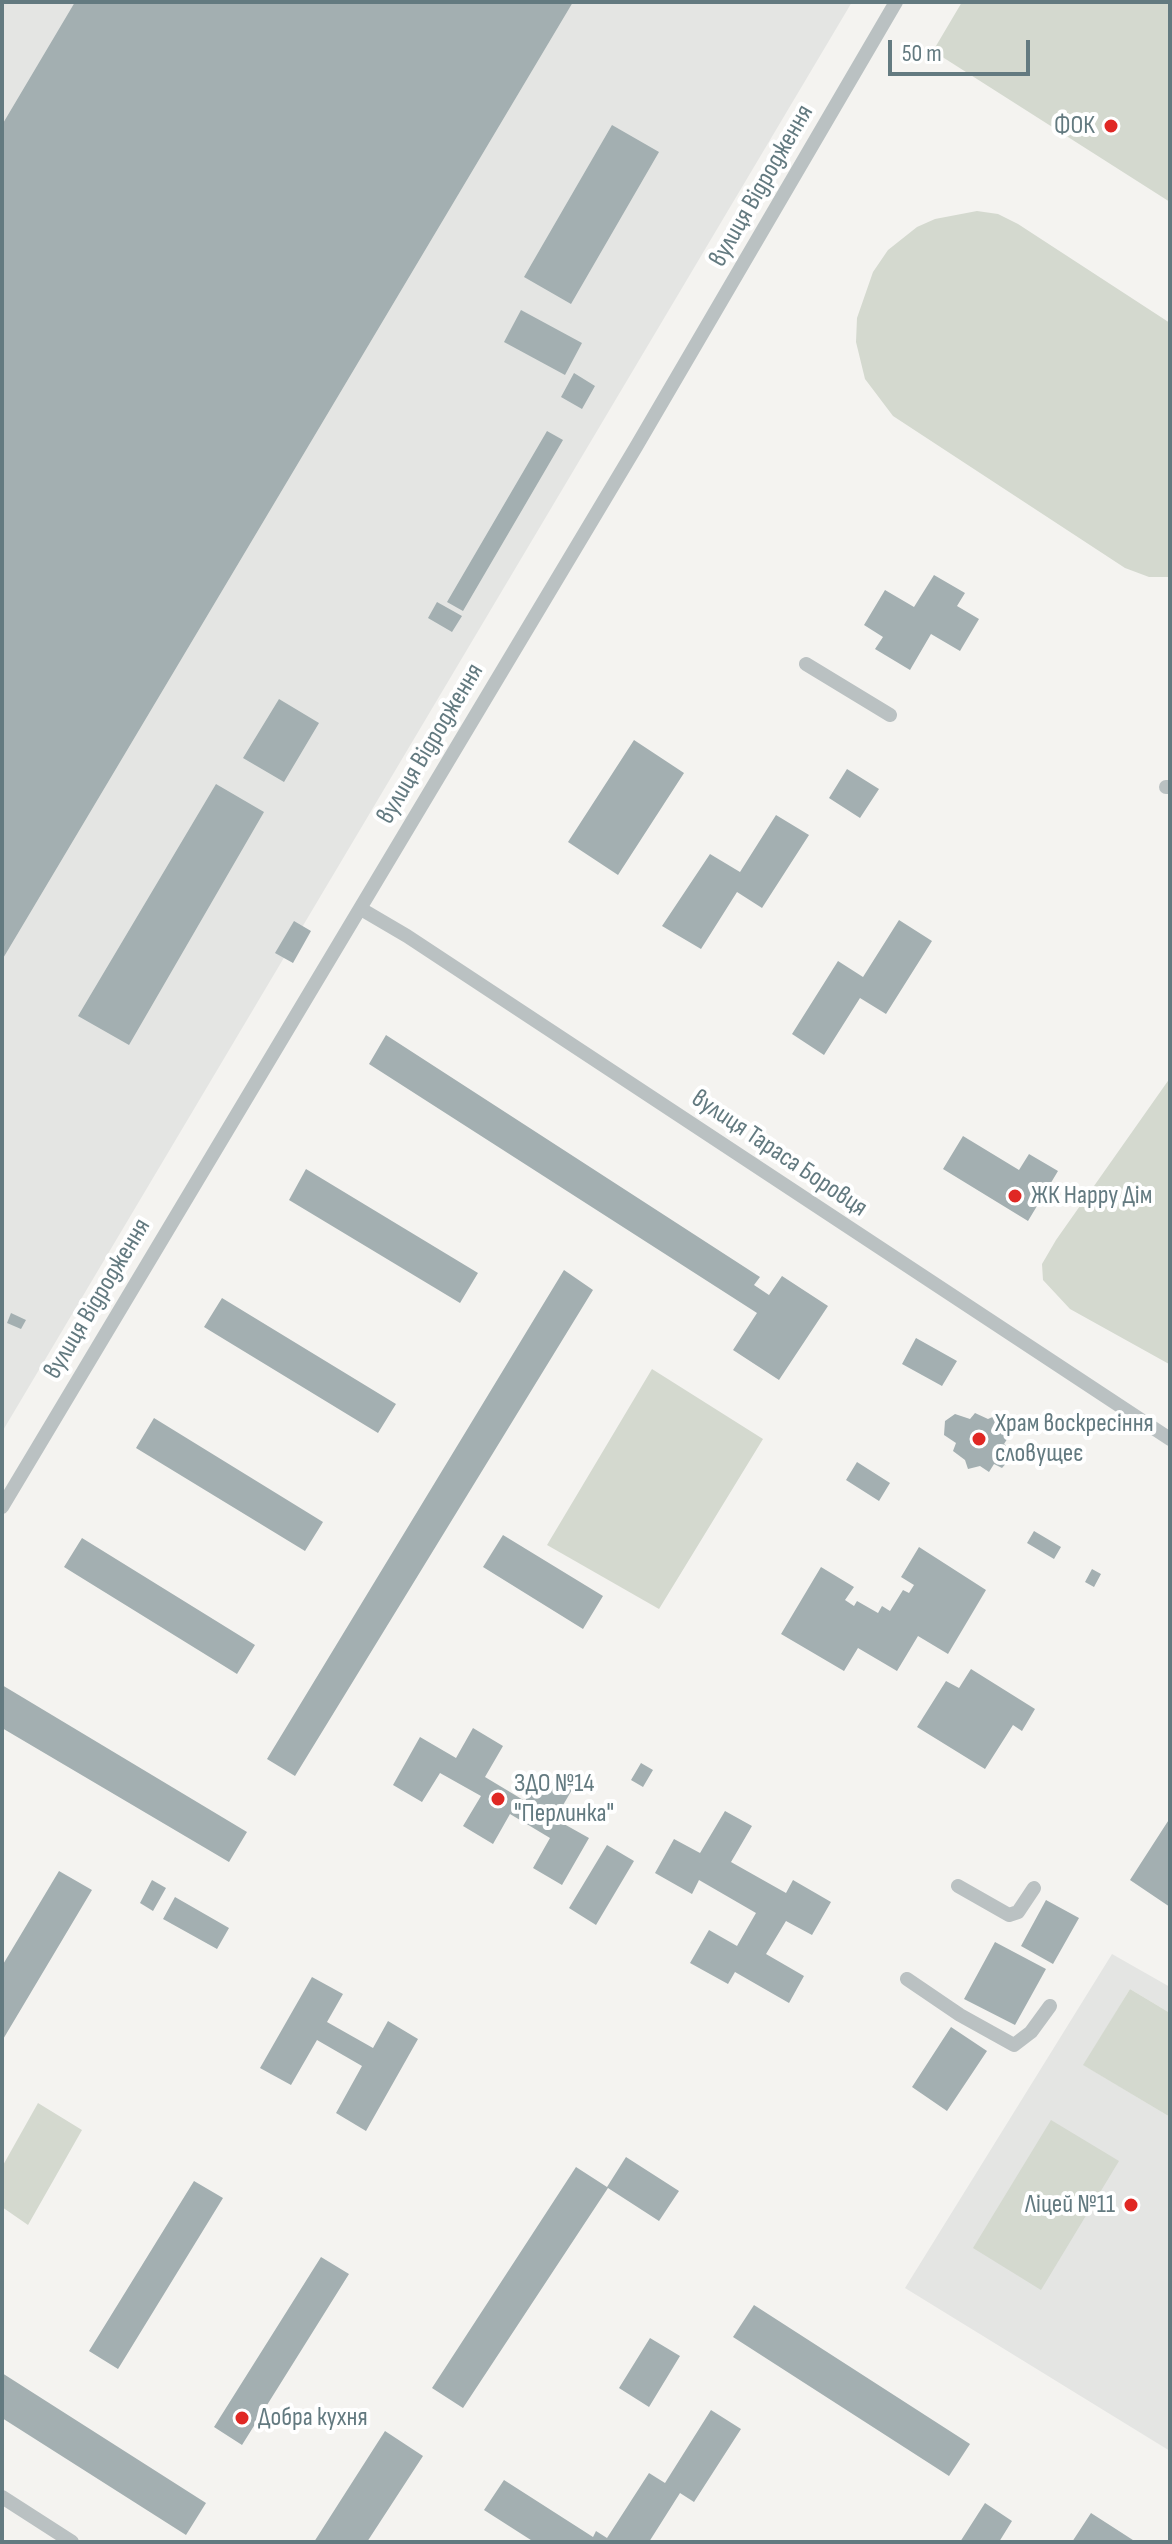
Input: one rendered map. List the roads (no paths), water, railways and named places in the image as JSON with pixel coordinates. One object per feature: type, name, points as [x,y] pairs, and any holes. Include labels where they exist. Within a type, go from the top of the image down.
[{"type":"street","name":"вулиця Відродження","points":[[2,1507],[652,420],[896,2]]},
{"type":"street","points":[[806,664],[890,715]]},
{"type":"street","name":"вулиця Тараса Боровця","points":[[361,909],[433,953],[1170,1439]]},
{"type":"street","points":[[958,1886],[1009,1915],[1018,1912],[1034,1888]]},
{"type":"street","points":[[907,1979],[960,2015],[1014,2045],[1031,2032],[1050,2006]]},
{"type":"street","points":[[2,2497],[72,2542]]},
{"type":"place","name":"ФОК","points":[[1111,126]]},
{"type":"place","name":"ЖК Happy Дім","points":[[1015,1196]]},
{"type":"place","name":"Храм воскресіння словущеє","points":[[979,1439]]},
{"type":"place","name":"ЗДО №14 \"Перлинка\"","points":[[498,1799]]},
{"type":"place","name":"Ліцей №11","points":[[1131,2205]]},
{"type":"place","name":"Добра кухня","points":[[242,2418]]}]
